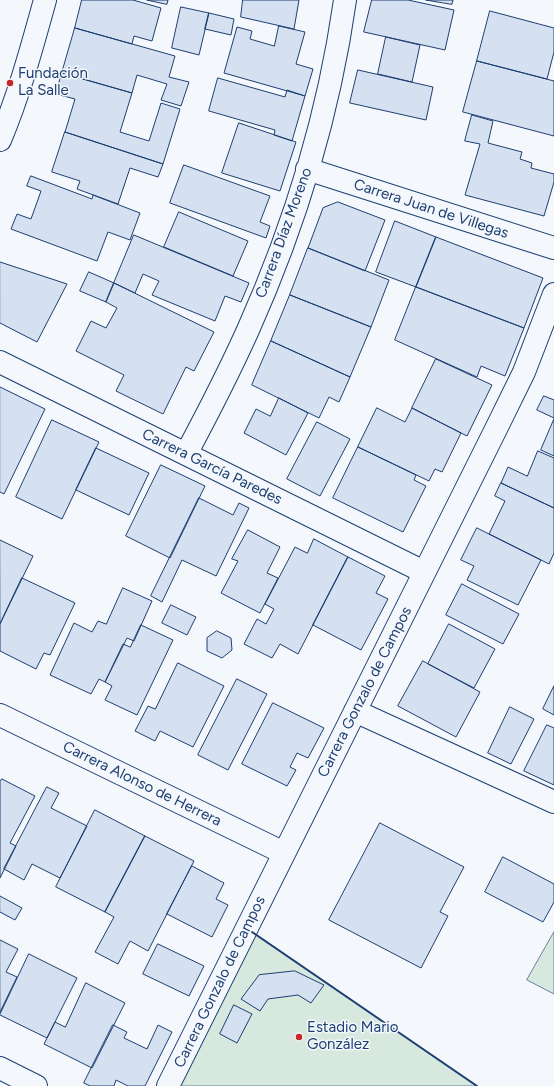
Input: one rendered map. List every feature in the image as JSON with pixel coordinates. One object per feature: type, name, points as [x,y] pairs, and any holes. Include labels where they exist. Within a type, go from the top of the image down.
[{"type":"street","points":[[0,140],[10,117],[32,50],[45,0]]},
{"type":"street","name":"Carrera Díaz Moreno","points":[[186,454],[248,329],[272,272],[307,169],[322,119],[337,56],[345,0]]},
{"type":"street","name":"Carrera Juan de Villegas","points":[[307,169],[554,248]]},
{"type":"street","name":"Carrera Gonzalo de Campos","points":[[168,1086],[524,372],[554,294]]},
{"type":"street","name":"Carrera García Paredes","points":[[0,362],[424,572]]},
{"type":"street","points":[[355,711],[554,802]]},
{"type":"street","name":"Carrera Alonso de Herrera","points":[[0,715],[284,853]]},
{"type":"street","points":[[0,1068],[36,1086]]},
{"type":"shaded area","name":"Estadio Mario González","points":[[247,928],[477,1086],[168,1086]]},
{"type":"shaded area","points":[[554,932],[554,994],[527,980]]},
{"type":"building","points":[[82,0],[133,0],[161,8],[152,41],[134,36],[132,44],[75,28]]},
{"type":"building","points":[[147,0],[168,0],[167,4]]},
{"type":"building","points":[[243,0],[299,0],[294,29],[241,17]]},
{"type":"building","points":[[372,0],[408,0],[454,10],[445,50],[364,32]]},
{"type":"building","points":[[426,0],[453,0],[452,4]]},
{"type":"building","points":[[181,7],[209,13],[199,55],[172,48]]},
{"type":"building","points":[[490,11],[554,28],[554,52],[547,79],[477,61]]},
{"type":"building","points":[[209,13],[234,19],[231,35],[205,29]]},
{"type":"building","points":[[279,26],[305,32],[296,64],[313,69],[305,96],[224,73],[237,27],[252,31],[250,39],[274,46]]},
{"type":"building","points":[[75,28],[175,56],[169,77],[189,82],[181,106],[161,100],[167,84],[137,75],[132,93],[62,73]]},
{"type":"building","points":[[386,37],[420,45],[412,82],[378,74]]},
{"type":"building","points":[[477,61],[554,81],[554,136],[463,112]]},
{"type":"building","points":[[358,70],[433,87],[426,120],[350,103]]},
{"type":"building","points":[[62,73],[132,93],[120,132],[149,141],[161,103],[180,109],[163,164],[65,132],[75,99],[56,94]]},
{"type":"building","points":[[218,78],[285,97],[287,90],[305,96],[292,141],[274,135],[275,130],[209,111]]},
{"type":"building","points":[[472,115],[493,121],[488,143],[522,152],[520,159],[532,163],[531,168],[554,174],[554,182],[544,216],[465,195],[480,144],[465,141]]},
{"type":"building","points":[[239,123],[296,142],[280,191],[222,173]]},
{"type":"building","points":[[65,132],[163,164],[158,177],[130,168],[118,204],[77,189],[80,181],[52,172]]},
{"type":"building","points":[[184,165],[270,196],[260,222],[270,226],[266,238],[170,203]]},
{"type":"building","points":[[31,176],[92,199],[93,195],[140,213],[130,240],[108,232],[97,261],[11,229],[17,214],[31,219],[41,191],[27,186]]},
{"type":"building","points":[[338,202],[385,220],[365,271],[308,248],[323,208]]},
{"type":"building","points":[[179,212],[248,241],[233,276],[164,247]]},
{"type":"building","points":[[395,221],[436,237],[416,287],[376,272]]},
{"type":"building","points":[[134,235],[249,283],[241,302],[225,296],[215,321],[152,295],[159,281],[143,274],[135,293],[114,283]]},
{"type":"building","points":[[436,237],[543,278],[524,328],[416,287]]},
{"type":"building","points":[[308,248],[389,280],[371,327],[290,295]]},
{"type":"building","points":[[0,262],[67,284],[37,342],[0,323]]},
{"type":"building","points":[[89,272],[114,283],[106,302],[80,291]]},
{"type":"building","points":[[114,283],[214,332],[194,371],[186,367],[163,414],[116,391],[124,375],[76,351],[91,321],[106,328],[117,308],[106,302]]},
{"type":"building","points":[[416,287],[524,328],[505,376],[481,366],[477,377],[395,340]]},
{"type":"building","points":[[290,295],[371,327],[350,377],[271,341]]},
{"type":"building","points":[[271,341],[350,377],[339,402],[329,397],[319,418],[252,385]]},
{"type":"building","points":[[436,359],[492,385],[467,436],[412,408]]},
{"type":"building","points":[[0,387],[45,409],[4,494],[0,492]]},
{"type":"building","points":[[544,396],[554,400],[554,418],[537,410]]},
{"type":"building","points":[[279,398],[308,413],[286,455],[244,433],[256,409],[270,416]]},
{"type":"building","points":[[377,408],[405,422],[412,408],[461,433],[442,472],[435,469],[429,481],[358,447]]},
{"type":"building","points":[[554,419],[554,456],[541,450]]},
{"type":"building","points":[[52,420],[99,442],[62,519],[16,497]]},
{"type":"building","points":[[317,422],[350,439],[320,496],[287,479]]},
{"type":"building","points":[[358,447],[416,475],[414,480],[426,486],[403,532],[333,498]]},
{"type":"building","points":[[96,448],[149,473],[129,515],[76,490]]},
{"type":"building","points":[[538,451],[554,458],[554,508],[501,483],[508,467],[527,476]]},
{"type":"building","points":[[161,465],[205,486],[170,558],[126,536]]},
{"type":"building","points":[[501,483],[554,508],[554,553],[549,564],[489,534],[505,501],[495,496]]},
{"type":"building","points":[[199,498],[233,515],[239,503],[249,508],[216,576],[182,560],[162,602],[151,596]]},
{"type":"building","points":[[477,528],[541,560],[518,605],[467,580],[474,566],[461,560]]},
{"type":"building","points":[[248,530],[280,547],[267,573],[278,578],[260,613],[221,593],[238,561],[232,559]]},
{"type":"building","points":[[314,539],[348,557],[298,654],[280,644],[272,658],[244,644],[257,619],[266,624],[274,609],[265,604],[295,547],[307,553]]},
{"type":"building","points":[[0,540],[33,556],[0,624]]},
{"type":"building","points":[[348,557],[385,576],[376,593],[388,599],[361,650],[313,625]]},
{"type":"building","points":[[22,578],[75,603],[50,655],[44,653],[36,669],[0,651],[0,624]]},
{"type":"building","points":[[462,584],[519,614],[503,644],[446,615]]},
{"type":"building","points":[[123,588],[152,601],[134,641],[127,638],[105,682],[99,679],[91,694],[50,675],[74,623],[92,632],[98,621],[106,624]]},
{"type":"building","points":[[171,605],[196,617],[187,635],[162,623]]},
{"type":"building","points":[[449,624],[495,649],[474,688],[428,664]]},
{"type":"building","points":[[141,625],[173,640],[137,715],[105,700],[112,686],[105,682],[123,644],[130,647]]},
{"type":"building","points":[[217,631],[231,638],[232,650],[222,658],[207,651],[207,638]]},
{"type":"building","points":[[423,661],[480,692],[456,737],[398,706]]},
{"type":"building","points":[[178,663],[224,686],[193,747],[160,731],[155,741],[135,731],[148,706],[155,709]]},
{"type":"building","points":[[237,679],[267,694],[228,770],[198,755]]},
{"type":"building","points":[[554,686],[554,715],[543,709]]},
{"type":"building","points":[[273,703],[324,728],[308,758],[297,753],[290,767],[296,770],[287,786],[242,764]]},
{"type":"building","points":[[510,707],[534,719],[511,764],[488,753]]},
{"type":"building","points":[[547,725],[554,728],[554,785],[524,771]]},
{"type":"building","points":[[2,779],[35,796],[10,843],[16,846],[0,878],[0,782]]},
{"type":"building","points":[[47,787],[59,793],[51,808],[87,826],[60,878],[32,864],[24,880],[4,869]]},
{"type":"building","points":[[95,810],[145,836],[105,912],[56,887]]},
{"type":"building","points":[[380,823],[464,867],[440,912],[448,916],[421,968],[329,920]]},
{"type":"building","points":[[145,836],[194,861],[148,951],[130,941],[118,964],[95,952],[114,917],[105,912]]},
{"type":"building","points":[[503,857],[554,884],[554,902],[543,922],[485,892]]},
{"type":"building","points":[[192,866],[224,883],[216,899],[228,905],[212,937],[167,914]]},
{"type":"building","points":[[0,896],[22,908],[15,920],[0,912]]},
{"type":"building","points":[[0,940],[18,949],[6,972],[17,977],[0,1012]]},
{"type":"building","points":[[158,944],[204,966],[189,996],[143,974]]},
{"type":"building","points":[[29,954],[77,978],[47,1038],[0,1015]]},
{"type":"building","points":[[295,971],[324,985],[311,1003],[298,995],[268,999],[260,1011],[241,999],[259,975]]},
{"type":"building","points":[[86,983],[125,1003],[92,1068],[44,1044],[55,1022],[65,1027]]},
{"type":"building","points":[[234,1005],[252,1014],[237,1043],[220,1034]]},
{"type":"building","points":[[113,1025],[127,1032],[124,1038],[147,1049],[158,1025],[172,1032],[145,1086],[128,1086],[116,1080],[114,1086],[90,1086],[84,1083]]},
{"type":"wall","points":[[252,932],[477,1086]]},
{"type":"place","name":"Fundación La Salle","points":[[10,83]]},
{"type":"place","name":"Estadio Mario González","points":[[299,1037]]}]
